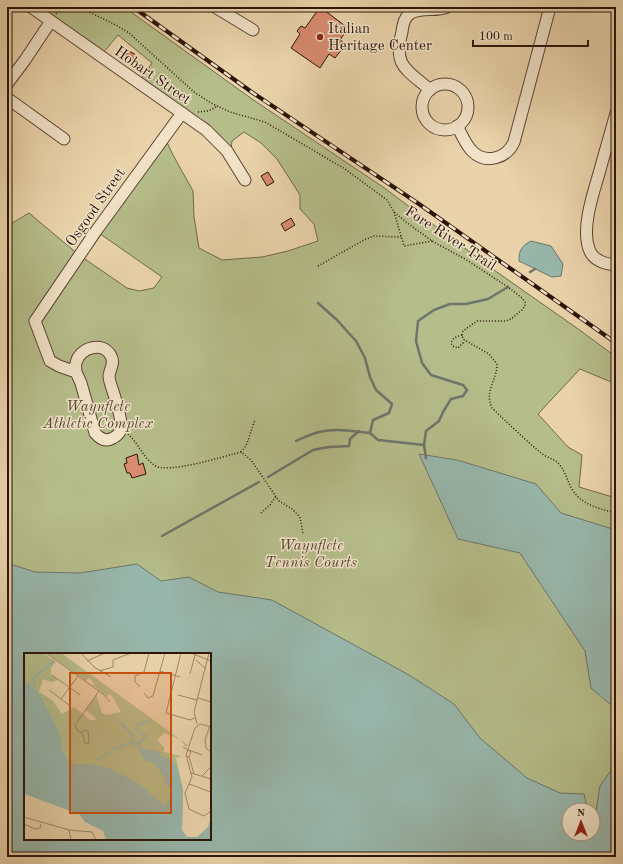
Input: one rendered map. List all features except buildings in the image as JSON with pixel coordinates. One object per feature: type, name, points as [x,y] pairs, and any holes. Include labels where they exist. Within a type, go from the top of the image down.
[{"type":"street","name":"Hobart Street","points":[[31,7],[182,113],[217,140],[227,151],[245,180]]},
{"type":"street","points":[[215,7],[253,30]]},
{"type":"street","points":[[430,90],[403,65],[399,54],[399,44],[405,20],[409,15],[420,10],[447,7]]},
{"type":"street","points":[[457,126],[470,150],[477,155],[493,159],[505,154],[510,149],[514,142],[550,7]]},
{"type":"street","points":[[7,84],[51,21]]},
{"type":"street","points":[[447,84],[455,86],[464,93],[467,100],[468,111],[465,118],[457,126],[447,130],[439,129],[432,126],[427,121],[422,110],[422,103],[430,90],[436,86],[447,84]]},
{"type":"street","points":[[7,98],[64,139]]},
{"type":"street","name":"Osgood Street","points":[[76,372],[50,361],[35,321],[96,231],[182,113]]},
{"type":"street","points":[[616,113],[588,212],[587,238],[589,249],[596,259],[604,263],[616,265]]},
{"type":"street","points":[[93,346],[101,347],[107,350],[111,356],[113,363],[109,376],[121,421],[121,430],[117,436],[110,440],[100,439],[95,433],[81,383],[76,372],[75,364],[79,356],[85,350],[93,346]]},
{"type":"path","name":"Fore River Trail","points":[[79,7],[129,33],[194,92],[211,103],[230,112],[265,122],[345,169],[387,200],[394,212],[432,241],[465,259],[513,291],[524,302],[525,306],[522,310],[511,319],[506,321],[477,321],[463,331],[462,335]]},
{"type":"path","points":[[182,113],[208,111],[218,106]]},
{"type":"path","points":[[394,212],[404,246],[432,241]]},
{"type":"path","points":[[318,266],[374,236],[401,237]]},
{"type":"path","points":[[465,341],[458,348],[452,346],[453,339],[462,335],[465,341],[489,354],[497,364],[497,372],[489,390],[489,400],[492,408],[543,455],[558,463],[565,471],[572,489],[578,497],[596,509],[616,513]]},
{"type":"path","points":[[121,430],[129,434],[154,466],[163,469],[190,465],[241,452],[246,446],[255,420]]},
{"type":"path","points":[[241,452],[251,460],[279,501],[292,509],[300,517],[303,533]]},
{"type":"path","points":[[261,513],[270,505],[276,496]]},
{"type":"green space","points":[[38,7],[124,7],[252,99],[383,187],[494,270],[616,357],[616,384],[580,369],[538,414],[568,447],[582,455],[579,487],[616,498],[616,857],[414,857],[211,655],[211,653],[24,654],[7,652],[7,226],[29,213],[79,255],[127,288],[139,291],[154,288],[162,277],[96,231],[164,136],[193,191],[194,217],[199,248],[222,260],[262,257],[288,251],[318,241],[314,224],[300,209],[300,195],[277,159],[261,143],[244,132],[232,141],[231,150],[141,79],[152,63],[118,35],[103,53]]},
{"type":"water","points":[[531,241],[551,246],[563,264],[561,276],[552,277],[519,261],[521,249]]},
{"type":"water","points":[[419,454],[457,460],[536,484],[561,513],[616,530],[616,709],[591,688],[585,651],[520,553],[458,539]]},
{"type":"water","points":[[7,563],[35,572],[80,573],[137,564],[161,581],[189,577],[218,592],[272,600],[409,675],[454,704],[480,738],[527,778],[560,793],[584,794],[586,802],[561,802],[561,842],[601,842],[601,802],[597,802],[600,786],[616,763],[616,857],[24,857],[7,851]]},
{"type":"waterway","points":[[530,272],[535,269]]},
{"type":"waterway","points":[[426,458],[424,445],[426,431],[439,421],[451,399],[463,396],[467,390],[463,385],[431,375],[422,363],[416,341],[418,321],[434,310],[450,304],[466,304],[488,299],[508,287]]},
{"type":"waterway","points":[[318,303],[337,320],[356,341],[365,358],[370,377],[376,390],[392,404],[389,413],[373,420],[370,433],[378,440],[424,445]]},
{"type":"waterway","points":[[296,441],[319,432],[332,430],[370,433]]},
{"type":"waterway","points":[[268,477],[313,450],[329,447],[349,446],[350,439],[359,431]]},
{"type":"waterway","points":[[162,536],[259,482]]},
{"type":"railway","points":[[133,7],[253,93],[419,204],[616,343]]},
{"type":"place","name":"Italian Heritage Center","points":[[320,37]]},
{"type":"park label","name":"Waynflete Athletic Complex","points":[[98,414]]},
{"type":"park label","name":"Waynflete Tennis Courts","points":[[311,554]]}]
